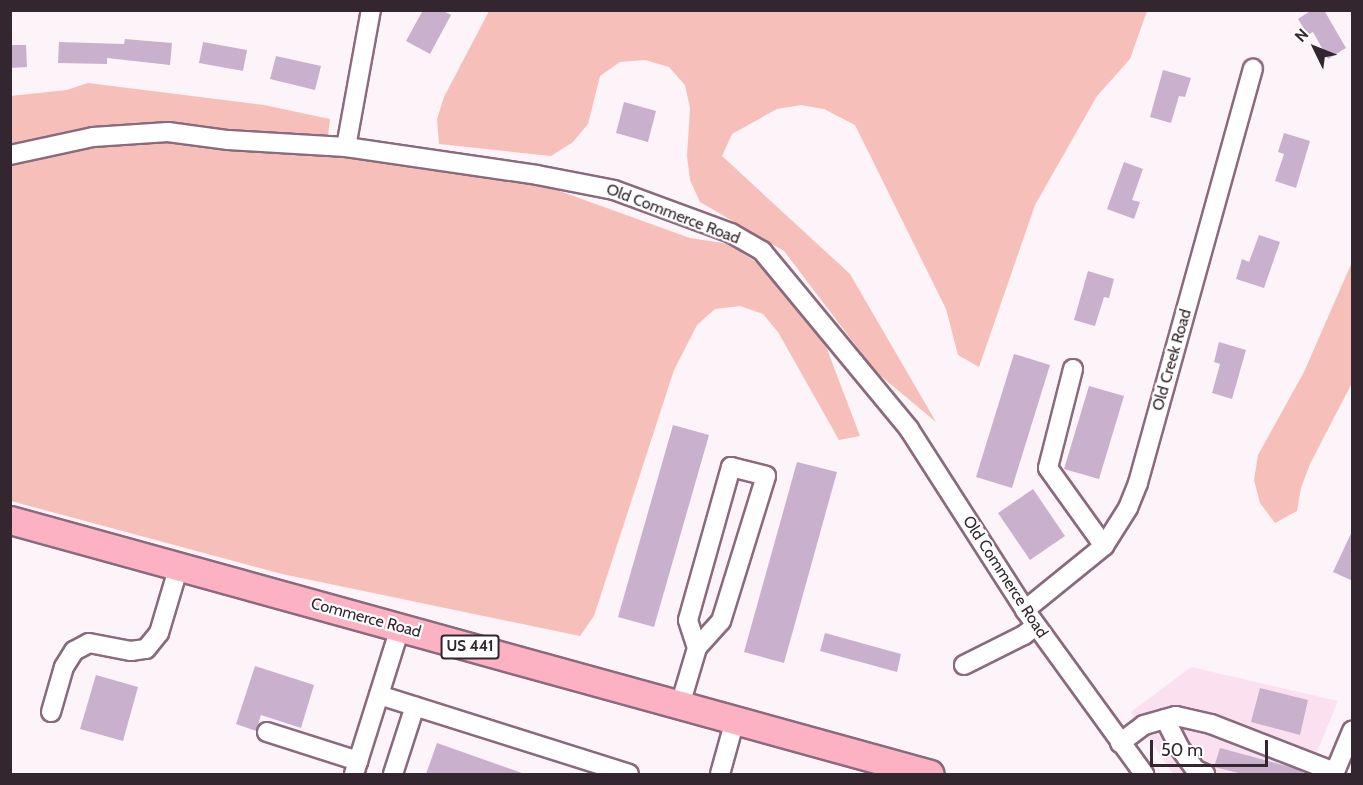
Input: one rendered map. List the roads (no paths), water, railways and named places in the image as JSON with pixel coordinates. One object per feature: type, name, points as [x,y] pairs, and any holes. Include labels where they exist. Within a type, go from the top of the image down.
[{"type":"highway","name":"Commerce Road","points":[[10,520],[930,774]]},
{"type":"street","points":[[346,147],[371,10]]},
{"type":"street","name":"Old Creek Road","points":[[1025,610],[1104,546],[1120,524],[1138,483],[1252,69]]},
{"type":"street","name":"Old Commerce Road","points":[[10,155],[93,136],[168,132],[228,140],[346,147],[537,175],[614,190],[731,233],[762,250],[909,429],[1035,626],[1144,774]]},
{"type":"street","points":[[1073,369],[1048,468],[1104,546]]},
{"type":"street","points":[[680,705],[697,648],[721,621],[766,476],[731,467],[688,620],[697,648]]},
{"type":"street","points":[[51,712],[64,667],[74,651],[89,643],[131,651],[146,649],[159,633],[179,566]]},
{"type":"street","points":[[964,665],[1024,635],[1035,626]]},
{"type":"street","points":[[267,732],[356,768],[400,628]]},
{"type":"street","points":[[379,695],[629,774]]},
{"type":"street","points":[[393,774],[415,706]]},
{"type":"street","points":[[1120,743],[1144,725],[1176,716],[1211,724],[1299,767],[1334,773],[1353,731]]},
{"type":"street","points":[[1166,719],[1179,747],[1196,770],[1205,774]]},
{"type":"street","points":[[720,774],[735,720]]}]
